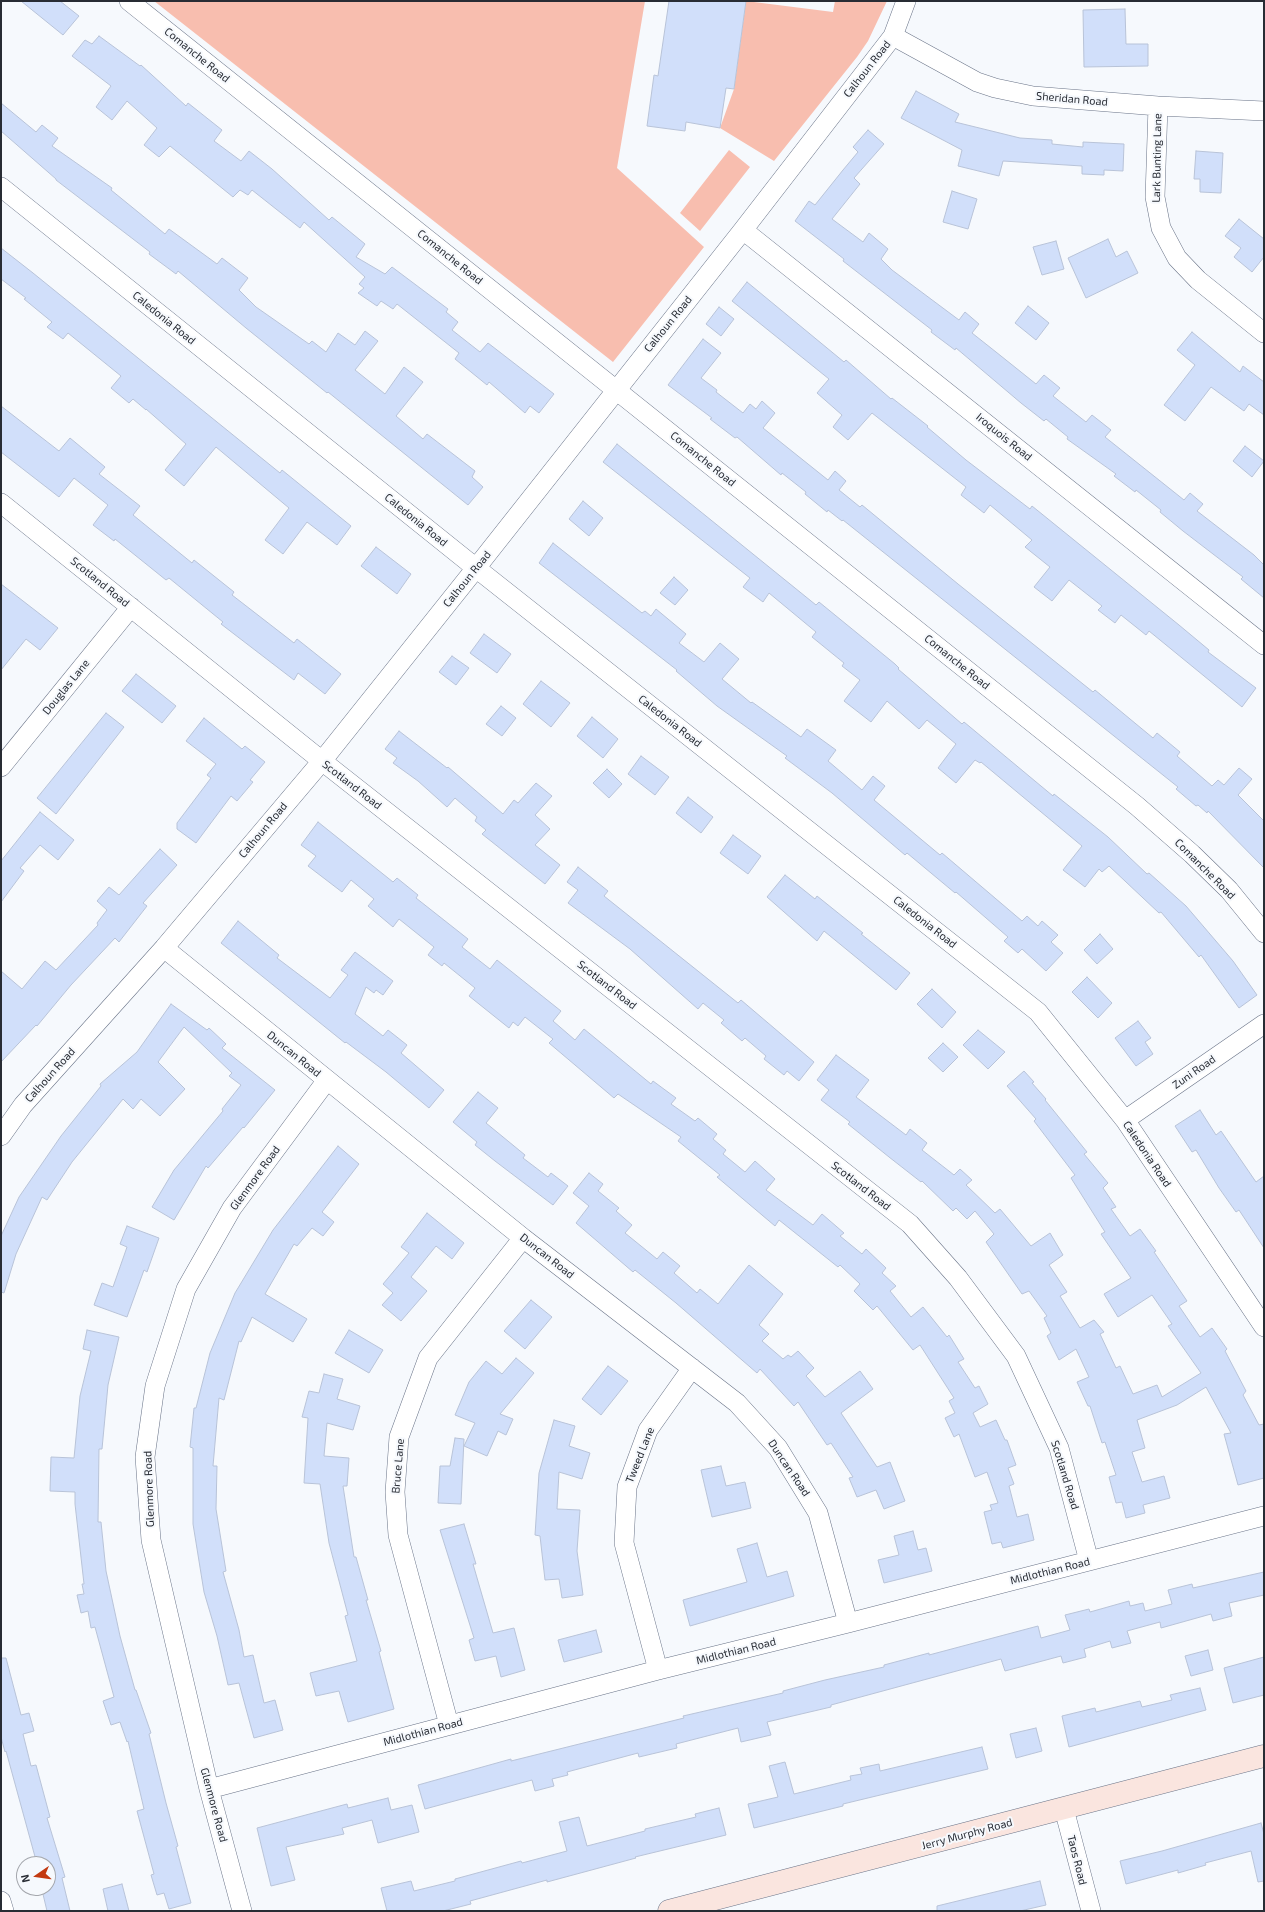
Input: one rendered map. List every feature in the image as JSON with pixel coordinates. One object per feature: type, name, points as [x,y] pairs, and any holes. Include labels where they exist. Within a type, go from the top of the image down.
[{"type":"street","name":"Comanche Road","points":[[129,1],[1137,806],[1192,854],[1229,890],[1264,933]]},
{"type":"street","name":"Calhoun Road","points":[[1,1136],[23,1104],[164,948],[322,761],[476,568],[743,230],[893,36],[906,1]]},
{"type":"street","name":"Sheridan Road","points":[[893,36],[977,82],[995,88],[1033,96],[1158,106],[1264,111]]},
{"type":"street","name":"Lark Bunting Lane","points":[[1158,106],[1155,196],[1161,228],[1177,258],[1198,280],[1264,333]]},
{"type":"street","name":"Caledonia Road","points":[[1,187],[476,568],[1038,1012],[1124,1120],[1264,1327]]},
{"type":"street","name":"Iroquois Road","points":[[743,230],[1264,645]]},
{"type":"street","name":"Scotland Road","points":[[1,504],[322,761],[910,1224],[958,1278],[1016,1356],[1059,1448],[1089,1561]]},
{"type":"street","name":"Douglas Lane","points":[[1,767],[131,607]]},
{"type":"street","name":"Duncan Road","points":[[164,948],[524,1238],[737,1403],[778,1448],[818,1513],[848,1623]]},
{"type":"street","name":"Zuni Road","points":[[1124,1120],[1264,1024]]},
{"type":"street","name":"Glenmore Road","points":[[242,1911],[210,1789],[151,1540],[145,1457],[156,1386],[186,1288],[232,1208],[327,1080]]},
{"type":"street","name":"Bruce Lane","points":[[449,1724],[398,1535],[395,1492],[399,1437],[428,1358],[524,1238]]},
{"type":"street","name":"Tweed Lane","points":[[658,1670],[624,1543],[627,1487],[648,1430],[692,1368]]},
{"type":"street","name":"Midlothian Road","points":[[210,1789],[449,1724],[1264,1516]]},
{"type":"street","name":"Jerry Murphy Road","points":[[669,1911],[1264,1756]]},
{"type":"street","name":"Taos Road","points":[[1064,1809],[1090,1911]]},
{"type":"street","points":[[1,1901],[4,1911]]},
{"type":"shaded area","points":[[154,1],[645,1],[617,168],[704,247],[613,362]]},
{"type":"shaded area","points":[[746,1],[833,12],[835,1],[887,1],[868,41],[857,57],[774,161],[720,128],[734,89]]},
{"type":"shaded area","points":[[729,150],[750,167],[700,231],[680,213]]},
{"type":"building","points":[[21,1],[60,1],[79,16],[63,35]]},
{"type":"building","points":[[669,1],[746,1],[734,89],[726,88],[720,128],[686,122],[685,131],[647,126],[654,75],[658,76]]},
{"type":"building","points":[[1125,9],[1126,44],[1148,44],[1148,66],[1084,67],[1083,10]]},
{"type":"building","points":[[99,36],[140,66],[141,65],[186,106],[188,103],[222,130],[214,141],[241,161],[249,151],[272,169],[329,220],[332,217],[365,244],[356,257],[385,274],[392,267],[448,309],[446,312],[458,322],[452,330],[480,352],[488,343],[554,394],[539,413],[530,406],[525,413],[489,382],[487,385],[455,359],[459,353],[397,304],[393,309],[381,301],[377,306],[358,293],[364,288],[359,284],[365,277],[304,222],[300,228],[252,190],[248,195],[240,190],[233,197],[170,146],[159,157],[144,145],[157,128],[127,101],[112,120],[96,107],[111,86],[72,56],[85,40],[92,44]]},
{"type":"building","points":[[916,91],[959,114],[955,122],[1020,138],[1052,140],[1052,144],[1083,147],[1083,142],[1124,144],[1123,171],[1104,170],[1104,175],[1082,174],[1082,166],[1003,161],[999,176],[958,166],[962,150],[901,118]]},
{"type":"building","points":[[1,103],[36,132],[42,125],[58,138],[52,146],[112,188],[111,190],[165,234],[169,229],[217,264],[222,258],[248,278],[239,290],[256,307],[309,344],[312,341],[326,352],[338,333],[355,345],[365,331],[378,341],[355,370],[385,394],[404,367],[423,382],[396,416],[423,439],[427,434],[475,471],[472,477],[483,487],[468,505],[246,328],[178,271],[176,274],[149,254],[150,252],[56,180],[1,131]]},
{"type":"building","points":[[868,130],[884,144],[854,178],[860,184],[832,219],[863,242],[869,233],[888,249],[881,259],[892,270],[959,320],[965,312],[979,324],[972,333],[1036,384],[1044,375],[1060,388],[1053,396],[1086,422],[1092,415],[1111,430],[1105,437],[1184,500],[1190,493],[1203,504],[1197,511],[1254,555],[1264,565],[1264,598],[1241,579],[1243,577],[1183,531],[1160,512],[1161,510],[1136,490],[1135,492],[1114,476],[1116,474],[1067,439],[1068,437],[1046,419],[1044,421],[1021,403],[956,348],[955,350],[931,332],[932,330],[843,261],[844,259],[795,221],[809,201],[815,205],[858,152],[853,147]]},
{"type":"building","points":[[1196,151],[1223,153],[1221,193],[1200,192],[1200,179],[1194,179]]},
{"type":"building","points":[[952,191],[977,199],[968,229],[943,222]]},
{"type":"building","points":[[1239,219],[1264,239],[1264,257],[1252,272],[1234,257],[1241,248],[1225,236]]},
{"type":"building","points":[[1108,239],[1116,257],[1127,251],[1138,273],[1086,298],[1068,258]]},
{"type":"building","points":[[1056,241],[1064,269],[1042,275],[1033,247]]},
{"type":"building","points":[[1,248],[280,473],[282,470],[351,526],[337,545],[307,522],[283,554],[265,540],[289,508],[216,447],[184,486],[165,470],[186,444],[133,399],[129,403],[111,388],[121,376],[68,333],[63,339],[47,327],[52,322],[24,299],[26,298],[1,279]]},
{"type":"building","points":[[747,282],[844,362],[846,360],[891,399],[892,398],[928,426],[927,427],[966,460],[1030,509],[1032,506],[1179,625],[1209,650],[1208,652],[1256,688],[1242,707],[1149,631],[1146,635],[1121,615],[1115,623],[1098,610],[1102,606],[1069,580],[1052,601],[1034,587],[1050,567],[1025,547],[1032,540],[990,505],[984,513],[961,495],[966,487],[872,413],[848,440],[833,427],[842,415],[817,393],[829,379],[732,301]]},
{"type":"building","points":[[1028,306],[1049,323],[1036,340],[1015,323]]},
{"type":"building","points":[[719,307],[734,319],[721,336],[706,324]]},
{"type":"building","points":[[1192,332],[1240,372],[1243,366],[1264,382],[1264,415],[1249,404],[1244,411],[1211,387],[1185,421],[1164,405],[1195,365],[1177,350]]},
{"type":"building","points":[[703,339],[721,353],[701,378],[717,390],[716,392],[743,413],[750,404],[756,409],[762,401],[775,413],[763,428],[828,480],[835,471],[846,481],[839,490],[860,507],[862,505],[958,584],[1093,692],[1095,690],[1153,738],[1157,733],[1180,752],[1177,756],[1212,786],[1218,780],[1224,785],[1239,768],[1252,779],[1238,795],[1264,821],[1264,868],[1208,811],[1207,813],[1198,805],[1196,806],[1176,789],[1178,787],[843,520],[842,521],[828,510],[827,512],[805,494],[806,492],[782,473],[781,475],[737,437],[735,438],[710,419],[712,418],[668,385]]},
{"type":"building","points":[[1,406],[59,451],[70,438],[105,467],[99,474],[140,506],[133,515],[192,563],[194,560],[234,592],[232,595],[294,643],[297,639],[341,674],[325,694],[298,673],[294,680],[221,624],[223,622],[169,578],[166,580],[115,539],[114,541],[93,525],[108,505],[74,478],[59,497],[1,452]]},
{"type":"building","points":[[617,444],[816,605],[819,602],[895,664],[899,668],[898,669],[962,724],[964,722],[1053,796],[1054,794],[1108,837],[1147,874],[1149,873],[1186,906],[1233,961],[1257,995],[1239,1008],[1201,955],[1199,957],[1161,912],[1159,913],[1109,866],[1102,872],[1099,869],[1085,887],[1063,870],[1082,846],[981,762],[980,763],[975,760],[956,783],[938,768],[956,744],[927,720],[919,729],[887,701],[871,722],[844,701],[860,680],[842,666],[844,663],[812,637],[816,632],[769,593],[763,602],[743,587],[750,578],[603,462]]},
{"type":"building","points":[[1245,446],[1264,461],[1252,477],[1233,461]]},
{"type":"building","points":[[583,501],[603,518],[589,536],[569,519]]},
{"type":"building","points":[[553,543],[642,613],[645,611],[651,616],[656,609],[686,634],[679,643],[704,662],[720,643],[739,659],[722,679],[751,703],[752,702],[801,737],[807,729],[836,750],[828,761],[862,790],[873,776],[885,786],[874,800],[940,855],[942,853],[1022,921],[1027,916],[1038,926],[1042,921],[1058,935],[1051,942],[1063,953],[1046,971],[1022,949],[1018,953],[1004,941],[1008,937],[956,892],[955,893],[907,853],[905,855],[832,793],[785,758],[787,756],[717,706],[676,671],[677,670],[539,563]]},
{"type":"building","points":[[376,547],[411,574],[397,594],[361,566]]},
{"type":"building","points":[[674,577],[688,590],[675,605],[660,593]]},
{"type":"building","points":[[1,584],[58,628],[40,650],[26,639],[1,670]]},
{"type":"building","points":[[484,634],[511,654],[497,673],[470,653]]},
{"type":"building","points":[[452,656],[469,668],[456,685],[439,672]]},
{"type":"building","points":[[136,674],[176,706],[162,723],[122,691]]},
{"type":"building","points":[[541,681],[570,703],[551,727],[523,704]]},
{"type":"building","points":[[501,706],[516,718],[502,736],[486,724]]},
{"type":"building","points":[[106,713],[124,727],[56,814],[37,798]]},
{"type":"building","points":[[592,717],[618,739],[603,758],[577,736]]},
{"type":"building","points":[[204,718],[242,749],[245,746],[265,762],[250,780],[253,782],[237,801],[231,796],[196,843],[177,829],[177,823],[211,778],[207,775],[216,764],[186,741]]},
{"type":"building","points":[[399,731],[447,768],[448,767],[503,814],[514,800],[518,803],[536,783],[552,796],[535,815],[550,829],[535,845],[560,865],[545,884],[482,834],[486,830],[475,821],[477,817],[455,798],[447,807],[418,781],[393,763],[397,758],[385,749]]},
{"type":"building","points":[[641,756],[669,777],[655,795],[628,774]]},
{"type":"building","points":[[607,769],[622,784],[609,798],[593,783]]},
{"type":"building","points":[[688,797],[713,817],[701,833],[676,813]]},
{"type":"building","points":[[40,812],[74,840],[58,860],[40,845],[20,868],[24,871],[1,902],[1,861]]},
{"type":"building","points":[[318,822],[393,882],[397,878],[418,895],[416,898],[468,939],[462,947],[490,969],[497,960],[561,1011],[553,1021],[575,1040],[584,1029],[651,1084],[653,1081],[676,1098],[671,1104],[695,1121],[698,1118],[717,1134],[713,1139],[726,1150],[723,1154],[745,1172],[755,1161],[775,1179],[766,1190],[813,1225],[822,1214],[844,1233],[840,1236],[862,1254],[866,1249],[886,1268],[882,1273],[896,1286],[890,1291],[911,1317],[923,1307],[947,1337],[949,1335],[964,1359],[958,1362],[975,1388],[979,1386],[988,1404],[973,1413],[980,1427],[996,1420],[1005,1440],[1007,1440],[1016,1465],[1008,1468],[1014,1484],[1009,1486],[1017,1517],[1028,1514],[1034,1540],[1003,1548],[1001,1542],[992,1544],[984,1512],[992,1510],[990,1505],[998,1503],[987,1472],[975,1477],[959,1434],[954,1437],[945,1418],[955,1413],[949,1401],[954,1398],[920,1345],[913,1350],[877,1306],[873,1310],[854,1291],[860,1284],[840,1265],[838,1267],[779,1220],[775,1226],[717,1177],[720,1175],[678,1141],[681,1137],[618,1094],[614,1098],[549,1043],[553,1039],[525,1017],[518,1026],[513,1022],[509,1028],[469,996],[475,988],[444,963],[442,966],[428,955],[434,947],[399,919],[393,927],[368,906],[374,899],[351,880],[342,892],[308,866],[316,856],[301,845]]},
{"type":"building","points":[[733,835],[761,856],[748,874],[720,853]]},
{"type":"building","points":[[160,849],[177,865],[143,903],[147,906],[119,942],[115,938],[71,985],[37,1026],[36,1025],[1,1062],[1,971],[22,989],[45,961],[56,970],[98,925],[97,923],[107,910],[97,901],[109,887],[119,895]]},
{"type":"building","points":[[578,867],[608,891],[604,896],[738,1003],[741,1000],[814,1062],[799,1081],[787,1071],[784,1075],[764,1059],[766,1056],[745,1038],[742,1041],[721,1023],[724,1020],[703,1003],[698,1009],[630,949],[568,903],[578,890],[567,882]]},
{"type":"building","points":[[785,875],[815,899],[817,896],[863,933],[861,934],[910,973],[896,990],[824,931],[817,941],[767,897]]},
{"type":"building","points":[[238,921],[279,955],[277,958],[330,998],[348,975],[341,970],[355,952],[393,981],[383,995],[376,990],[374,993],[366,987],[355,1014],[383,1036],[388,1030],[407,1045],[401,1053],[444,1090],[429,1108],[386,1072],[346,1042],[345,1043],[221,943]]},
{"type":"building","points":[[1100,934],[1113,949],[1097,964],[1084,950]]},
{"type":"building","points":[[1087,977],[1112,1003],[1098,1018],[1072,992]]},
{"type":"building","points":[[932,989],[956,1012],[942,1028],[917,1004]]},
{"type":"building","points":[[171,1004],[207,1030],[209,1028],[226,1044],[222,1048],[275,1090],[244,1128],[243,1127],[208,1168],[206,1166],[174,1220],[152,1207],[174,1170],[223,1111],[222,1109],[241,1085],[229,1076],[232,1073],[184,1027],[158,1062],[185,1089],[160,1116],[141,1099],[133,1109],[123,1099],[72,1162],[47,1200],[42,1197],[16,1254],[4,1293],[1,1292],[1,1236],[19,1197],[61,1136],[101,1086],[100,1084],[137,1052]]},
{"type":"building","points":[[1138,1021],[1151,1038],[1145,1042],[1153,1054],[1136,1066],[1115,1038]]},
{"type":"building","points":[[978,1030],[1005,1052],[988,1069],[963,1045]]},
{"type":"building","points":[[943,1043],[958,1057],[943,1072],[928,1058]]},
{"type":"building","points":[[836,1055],[869,1080],[856,1097],[906,1135],[910,1129],[927,1143],[922,1150],[954,1175],[960,1169],[972,1180],[966,1185],[995,1213],[1000,1209],[1031,1246],[1050,1233],[1063,1255],[1049,1265],[1067,1292],[1060,1296],[1080,1328],[1094,1320],[1104,1332],[1100,1334],[1116,1368],[1120,1366],[1133,1394],[1157,1385],[1162,1397],[1201,1373],[1168,1326],[1172,1324],[1152,1295],[1118,1317],[1104,1294],[1131,1278],[1101,1234],[1105,1232],[1071,1178],[1075,1175],[1034,1121],[1036,1119],[1007,1086],[1024,1071],[1034,1082],[1032,1083],[1046,1099],[1045,1100],[1087,1152],[1084,1154],[1108,1183],[1103,1188],[1116,1207],[1111,1209],[1130,1236],[1140,1229],[1156,1251],[1154,1252],[1187,1301],[1179,1306],[1200,1337],[1212,1328],[1227,1349],[1225,1351],[1246,1391],[1243,1395],[1259,1425],[1264,1424],[1264,1478],[1238,1485],[1224,1434],[1231,1433],[1206,1387],[1177,1405],[1137,1420],[1145,1448],[1132,1452],[1142,1482],[1164,1476],[1170,1498],[1143,1505],[1145,1513],[1126,1518],[1122,1502],[1116,1503],[1109,1477],[1116,1475],[1105,1442],[1102,1443],[1090,1406],[1088,1406],[1077,1382],[1089,1377],[1076,1349],[1059,1360],[1047,1336],[1051,1333],[1044,1318],[1047,1316],[1029,1291],[1022,1294],[986,1242],[994,1234],[975,1211],[967,1219],[956,1208],[953,1211],[922,1181],[921,1182],[889,1157],[848,1124],[850,1122],[821,1100],[829,1090],[817,1080]]},
{"type":"building","points":[[478,1092],[498,1108],[486,1123],[525,1155],[523,1158],[548,1177],[551,1173],[568,1186],[553,1205],[475,1145],[477,1142],[453,1122]]},
{"type":"building","points":[[1200,1110],[1216,1135],[1221,1131],[1256,1182],[1264,1176],[1264,1248],[1239,1210],[1236,1212],[1219,1188],[1196,1150],[1192,1152],[1175,1126]]},
{"type":"building","points":[[338,1146],[359,1164],[322,1212],[334,1222],[323,1236],[312,1228],[297,1246],[294,1244],[265,1294],[307,1319],[293,1342],[252,1317],[241,1342],[239,1341],[224,1400],[219,1398],[213,1466],[217,1466],[216,1509],[226,1571],[223,1572],[239,1630],[244,1657],[253,1655],[264,1703],[275,1700],[283,1730],[254,1738],[239,1683],[228,1685],[217,1636],[204,1592],[193,1524],[193,1448],[190,1447],[194,1408],[196,1408],[210,1353],[235,1293],[273,1230]]},
{"type":"building","points":[[589,1173],[603,1184],[598,1191],[619,1208],[616,1211],[632,1225],[625,1233],[657,1259],[663,1252],[680,1266],[674,1273],[697,1293],[700,1289],[718,1304],[749,1265],[783,1294],[759,1325],[769,1334],[762,1341],[783,1359],[788,1355],[791,1357],[798,1351],[814,1368],[806,1376],[825,1397],[860,1371],[873,1389],[841,1413],[877,1467],[890,1462],[905,1501],[884,1509],[876,1490],[857,1497],[849,1478],[853,1477],[831,1443],[827,1445],[798,1402],[794,1406],[760,1369],[757,1373],[676,1303],[635,1270],[633,1272],[576,1223],[589,1206],[573,1193]]},
{"type":"building","points":[[427,1213],[464,1243],[452,1259],[436,1246],[411,1277],[427,1291],[401,1321],[382,1305],[393,1293],[383,1284],[409,1253],[401,1247]]},
{"type":"building","points":[[127,1226],[159,1238],[147,1272],[144,1270],[127,1317],[94,1305],[102,1283],[113,1287],[127,1247],[120,1244]]},
{"type":"building","points":[[531,1300],[552,1317],[525,1349],[504,1331]]},
{"type":"building","points":[[87,1330],[119,1337],[108,1385],[102,1449],[99,1449],[98,1522],[101,1522],[106,1571],[120,1636],[135,1690],[151,1733],[149,1734],[191,1903],[169,1909],[164,1893],[157,1895],[151,1875],[154,1874],[137,1811],[144,1809],[128,1741],[127,1742],[120,1722],[111,1725],[103,1701],[114,1697],[95,1627],[91,1628],[88,1611],[81,1613],[77,1595],[84,1594],[82,1584],[84,1584],[75,1492],[50,1491],[51,1457],[74,1458],[80,1396],[91,1351],[83,1349]]},
{"type":"building","points":[[349,1330],[383,1350],[369,1373],[335,1353]]},
{"type":"building","points":[[516,1358],[534,1373],[500,1414],[513,1419],[506,1435],[498,1431],[487,1456],[464,1446],[475,1423],[455,1415],[469,1382],[486,1361],[502,1374]]},
{"type":"building","points":[[608,1366],[628,1381],[601,1415],[582,1399]]},
{"type":"building","points":[[324,1374],[343,1379],[337,1399],[360,1406],[353,1430],[327,1423],[324,1456],[349,1458],[347,1486],[343,1486],[354,1557],[356,1557],[368,1600],[366,1600],[381,1651],[379,1652],[394,1709],[348,1722],[339,1691],[316,1696],[310,1673],[357,1661],[345,1616],[348,1615],[329,1543],[320,1484],[304,1483],[308,1418],[302,1417],[309,1391],[319,1393]]},
{"type":"building","points":[[554,1420],[575,1426],[569,1446],[590,1453],[582,1479],[559,1472],[557,1509],[580,1510],[577,1551],[583,1595],[562,1598],[559,1579],[545,1580],[540,1536],[535,1535],[539,1473]]},
{"type":"building","points":[[455,1438],[464,1439],[461,1504],[438,1503],[440,1466],[450,1466]]},
{"type":"building","points":[[721,1466],[726,1486],[745,1482],[751,1508],[712,1517],[701,1470]]},
{"type":"building","points":[[464,1524],[476,1564],[473,1564],[493,1633],[514,1628],[525,1670],[501,1677],[496,1656],[475,1661],[469,1640],[474,1638],[440,1530]]},
{"type":"building","points":[[913,1531],[918,1550],[926,1548],[932,1571],[884,1583],[878,1560],[899,1555],[894,1536]]},
{"type":"building","points":[[757,1543],[767,1577],[787,1571],[794,1596],[690,1626],[683,1600],[747,1582],[737,1549]]},
{"type":"building","points":[[1264,1572],[1264,1595],[1229,1603],[1232,1616],[1213,1621],[1211,1614],[1161,1628],[1160,1622],[1127,1631],[1131,1643],[1112,1648],[1110,1641],[1084,1649],[1086,1657],[1063,1663],[1061,1656],[1005,1671],[1001,1659],[831,1705],[831,1707],[767,1722],[771,1735],[741,1742],[738,1728],[676,1744],[677,1748],[639,1757],[638,1753],[567,1772],[568,1775],[552,1779],[554,1786],[535,1791],[532,1780],[425,1809],[418,1785],[511,1759],[511,1761],[684,1718],[683,1716],[783,1693],[783,1691],[884,1667],[884,1665],[929,1653],[929,1655],[1038,1626],[1041,1638],[1070,1630],[1065,1615],[1089,1609],[1090,1612],[1129,1601],[1130,1606],[1143,1603],[1145,1611],[1172,1604],[1168,1590],[1192,1584],[1193,1588]]},
{"type":"building","points":[[596,1630],[602,1652],[564,1662],[558,1640]]},
{"type":"building","points":[[1208,1650],[1213,1670],[1191,1676],[1185,1656]]},
{"type":"building","points":[[1264,1657],[1264,1695],[1233,1703],[1224,1668]]},
{"type":"building","points":[[1,1658],[6,1658],[21,1715],[29,1713],[34,1731],[23,1734],[31,1766],[36,1765],[50,1817],[47,1818],[65,1877],[62,1878],[70,1911],[47,1911],[43,1896],[56,1896],[56,1856],[35,1856],[1,1737]]},
{"type":"building","points":[[1200,1688],[1206,1710],[1069,1747],[1062,1716],[1095,1708],[1096,1712],[1140,1701],[1142,1707],[1172,1700],[1170,1695]]},
{"type":"building","points":[[1036,1728],[1042,1751],[1016,1758],[1010,1734]]},
{"type":"building","points":[[982,1747],[988,1769],[843,1804],[843,1806],[754,1828],[748,1804],[778,1797],[769,1766],[785,1762],[794,1794],[851,1780],[850,1776],[862,1774],[860,1768],[879,1764],[880,1771]]},
{"type":"building","points":[[388,1798],[391,1810],[412,1805],[419,1832],[378,1843],[372,1820],[342,1828],[344,1834],[286,1847],[295,1880],[271,1886],[257,1828],[347,1804],[348,1808]]},
{"type":"building","points":[[719,1808],[726,1835],[635,1857],[636,1858],[547,1882],[547,1880],[470,1901],[471,1904],[443,1911],[387,1911],[381,1888],[411,1881],[414,1891],[455,1881],[455,1879],[521,1861],[522,1863],[567,1851],[559,1822],[579,1817],[587,1846],[645,1831],[645,1829],[696,1817],[695,1814]]},
{"type":"building","points":[[1261,1823],[1264,1834],[1264,1881],[1258,1882],[1251,1851],[1205,1863],[1206,1865],[1178,1873],[1178,1870],[1126,1884],[1120,1861],[1162,1851]]},
{"type":"building","points":[[1040,1881],[1046,1905],[1020,1911],[937,1911],[937,1906]]},
{"type":"building","points":[[122,1884],[129,1911],[108,1911],[103,1889]]}]
